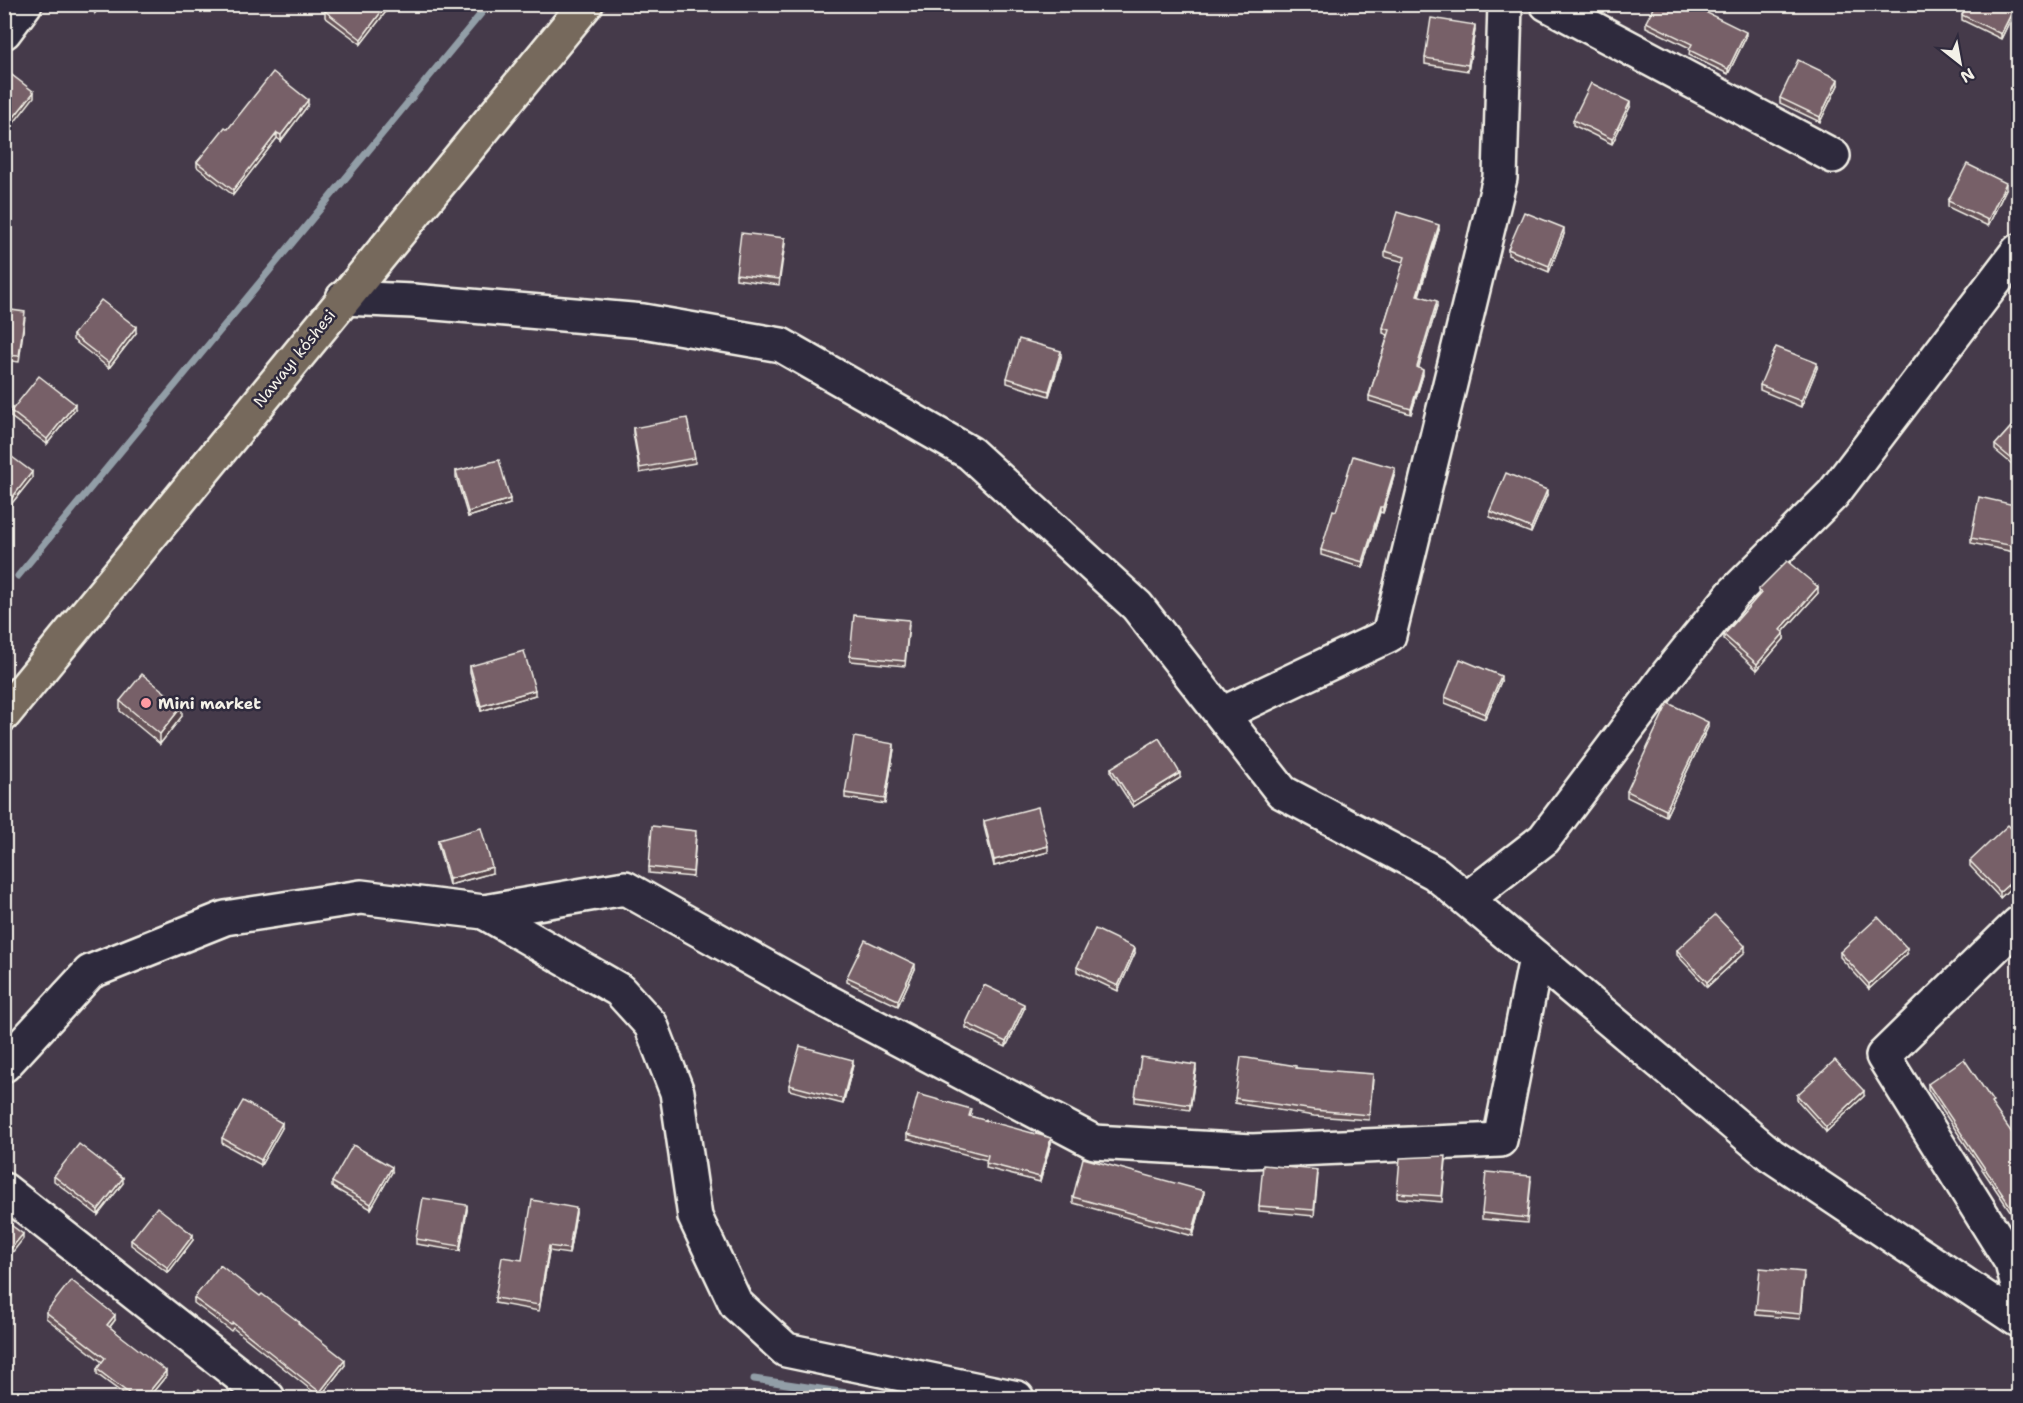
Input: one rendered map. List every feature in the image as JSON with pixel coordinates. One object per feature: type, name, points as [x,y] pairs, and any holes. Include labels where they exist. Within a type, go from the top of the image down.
[{"type":"main road","name":"Nawayı kóshesi","points":[[4,714],[586,4]]},
{"type":"street","points":[[4,32],[25,4]]},
{"type":"street","points":[[1222,714],[1389,635],[1500,178],[1504,4]]},
{"type":"street","points":[[1547,4],[1833,156]]},
{"type":"street","points":[[1467,900],[1544,839],[1669,672],[1733,594],[1833,494],[2019,251]]},
{"type":"street","points":[[343,298],[413,301],[643,321],[781,345],[970,453],[1137,606],[1282,792],[1435,873],[1771,1155],[2019,1320]]},
{"type":"street","points":[[4,1065],[90,972],[225,918],[361,897],[484,912],[625,888],[819,997],[1094,1143],[1252,1151],[1500,1140],[1536,958]]},
{"type":"street","points":[[484,912],[618,990],[651,1025],[677,1092],[695,1216],[736,1304],[786,1350],[944,1391],[1017,1398]]},
{"type":"street","points":[[2019,924],[1883,1056],[2012,1263],[2019,1286]]},
{"type":"street","points":[[4,1191],[268,1398]]},
{"type":"building","points":[[330,4],[387,4],[361,39],[325,11]]},
{"type":"building","points":[[1655,4],[1704,4],[1701,10],[1746,32],[1728,69],[1689,50],[1692,44],[1646,22]]},
{"type":"building","points":[[1967,4],[2016,4],[2001,34],[1962,15]]},
{"type":"building","points":[[1431,18],[1475,25],[1468,65],[1425,58]]},
{"type":"building","points":[[1798,60],[1838,79],[1820,117],[1780,98]]},
{"type":"building","points":[[4,69],[34,92],[6,127],[4,126]]},
{"type":"building","points":[[273,72],[308,100],[281,135],[277,133],[233,190],[197,162],[225,127],[228,129]]},
{"type":"building","points":[[1591,83],[1630,102],[1612,139],[1573,120]]},
{"type":"building","points":[[1967,164],[2006,183],[1988,220],[1948,201]]},
{"type":"building","points":[[1397,212],[1439,225],[1417,295],[1437,301],[1417,367],[1423,370],[1411,409],[1369,396],[1390,330],[1383,328],[1405,257],[1385,251]]},
{"type":"building","points":[[1524,212],[1564,228],[1549,266],[1508,249]]},
{"type":"building","points":[[741,233],[785,238],[779,279],[736,274]]},
{"type":"building","points":[[101,300],[136,327],[109,363],[73,335]]},
{"type":"building","points":[[4,309],[25,312],[19,356],[4,355]]},
{"type":"building","points":[[1019,339],[1061,351],[1049,391],[1007,378]]},
{"type":"building","points":[[1776,347],[1817,363],[1801,401],[1760,385]]},
{"type":"building","points":[[39,376],[75,404],[47,439],[11,411]]},
{"type":"building","points":[[687,418],[695,458],[640,468],[633,428]]},
{"type":"building","points":[[2019,418],[2019,465],[1995,445]]},
{"type":"building","points":[[4,451],[32,472],[8,503],[4,500]]},
{"type":"building","points":[[1353,456],[1395,468],[1363,562],[1321,550]]},
{"type":"building","points":[[499,460],[510,499],[468,512],[456,471]]},
{"type":"building","points":[[1506,473],[1547,490],[1531,528],[1490,511]]},
{"type":"building","points":[[1979,497],[2019,506],[2019,523],[2014,546],[1971,538]]},
{"type":"building","points":[[1787,561],[1818,587],[1780,630],[1784,633],[1757,664],[1724,635],[1761,593],[1758,590]]},
{"type":"building","points":[[854,615],[909,620],[905,661],[850,656]]},
{"type":"building","points":[[524,651],[535,690],[481,706],[470,666]]},
{"type":"building","points":[[1460,659],[1501,676],[1485,714],[1445,697]]},
{"type":"building","points":[[142,674],[182,706],[160,734],[120,701]]},
{"type":"building","points":[[1668,703],[1708,722],[1666,810],[1627,791]]},
{"type":"building","points":[[854,737],[894,744],[885,799],[845,793]]},
{"type":"building","points":[[1159,738],[1180,773],[1133,802],[1111,768]]},
{"type":"building","points":[[1038,807],[1048,846],[994,860],[984,821]]},
{"type":"building","points":[[2008,825],[2019,836],[2019,875],[2000,892],[1970,861]]},
{"type":"building","points":[[652,826],[696,831],[693,872],[649,867]]},
{"type":"building","points":[[481,828],[492,867],[449,879],[438,840]]},
{"type":"building","points":[[1715,915],[1745,946],[1707,982],[1677,950]]},
{"type":"building","points":[[1878,917],[1907,948],[1869,984],[1840,952]]},
{"type":"building","points":[[1095,929],[1135,948],[1118,986],[1077,967]]},
{"type":"building","points":[[865,940],[915,964],[898,1000],[847,977]]},
{"type":"building","points":[[984,985],[1024,1004],[1006,1042],[966,1023]]},
{"type":"building","points":[[800,1046],[853,1060],[843,1099],[789,1085]]},
{"type":"building","points":[[1141,1057],[1196,1065],[1190,1105],[1135,1097]]},
{"type":"building","points":[[1241,1057],[1296,1066],[1296,1068],[1373,1074],[1369,1115],[1314,1110],[1235,1098]]},
{"type":"building","points":[[1964,1059],[2019,1143],[2019,1219],[1928,1084]]},
{"type":"building","points":[[1835,1060],[1864,1091],[1826,1127],[1797,1095]]},
{"type":"building","points":[[918,1094],[971,1109],[969,1116],[1051,1138],[1040,1177],[986,1163],[988,1155],[907,1134]]},
{"type":"building","points":[[243,1101],[282,1123],[261,1160],[222,1138]]},
{"type":"building","points":[[79,1144],[123,1178],[98,1210],[54,1176]]},
{"type":"building","points":[[353,1145],[392,1167],[371,1204],[332,1182]]},
{"type":"building","points":[[1446,1156],[1442,1196],[1397,1193],[1400,1158]]},
{"type":"building","points":[[1083,1158],[1204,1191],[1193,1230],[1073,1197]]},
{"type":"building","points":[[1263,1165],[1318,1170],[1314,1210],[1259,1206]]},
{"type":"building","points":[[1486,1172],[1531,1176],[1527,1218],[1482,1213]]},
{"type":"building","points":[[423,1198],[467,1205],[460,1246],[416,1239]]},
{"type":"building","points":[[532,1200],[576,1208],[569,1249],[549,1246],[539,1305],[495,1298],[502,1257],[522,1260]]},
{"type":"building","points":[[157,1207],[193,1235],[168,1268],[131,1240]]},
{"type":"building","points":[[4,1220],[23,1234],[4,1257]]},
{"type":"building","points":[[220,1265],[299,1322],[345,1360],[320,1392],[233,1323],[231,1325],[194,1298]]},
{"type":"building","points":[[1760,1268],[1804,1272],[1800,1314],[1756,1310]]},
{"type":"building","points":[[71,1280],[115,1315],[107,1325],[166,1371],[144,1398],[135,1398],[97,1369],[105,1358],[46,1312]]},
{"type":"building","points":[[199,1389],[211,1398],[191,1398]]},
{"type":"waterway","points":[[18,576],[489,4]]},
{"type":"waterway","points":[[754,1379],[880,1398]]},
{"type":"place","name":"Mini market","points":[[146,703]]}]
